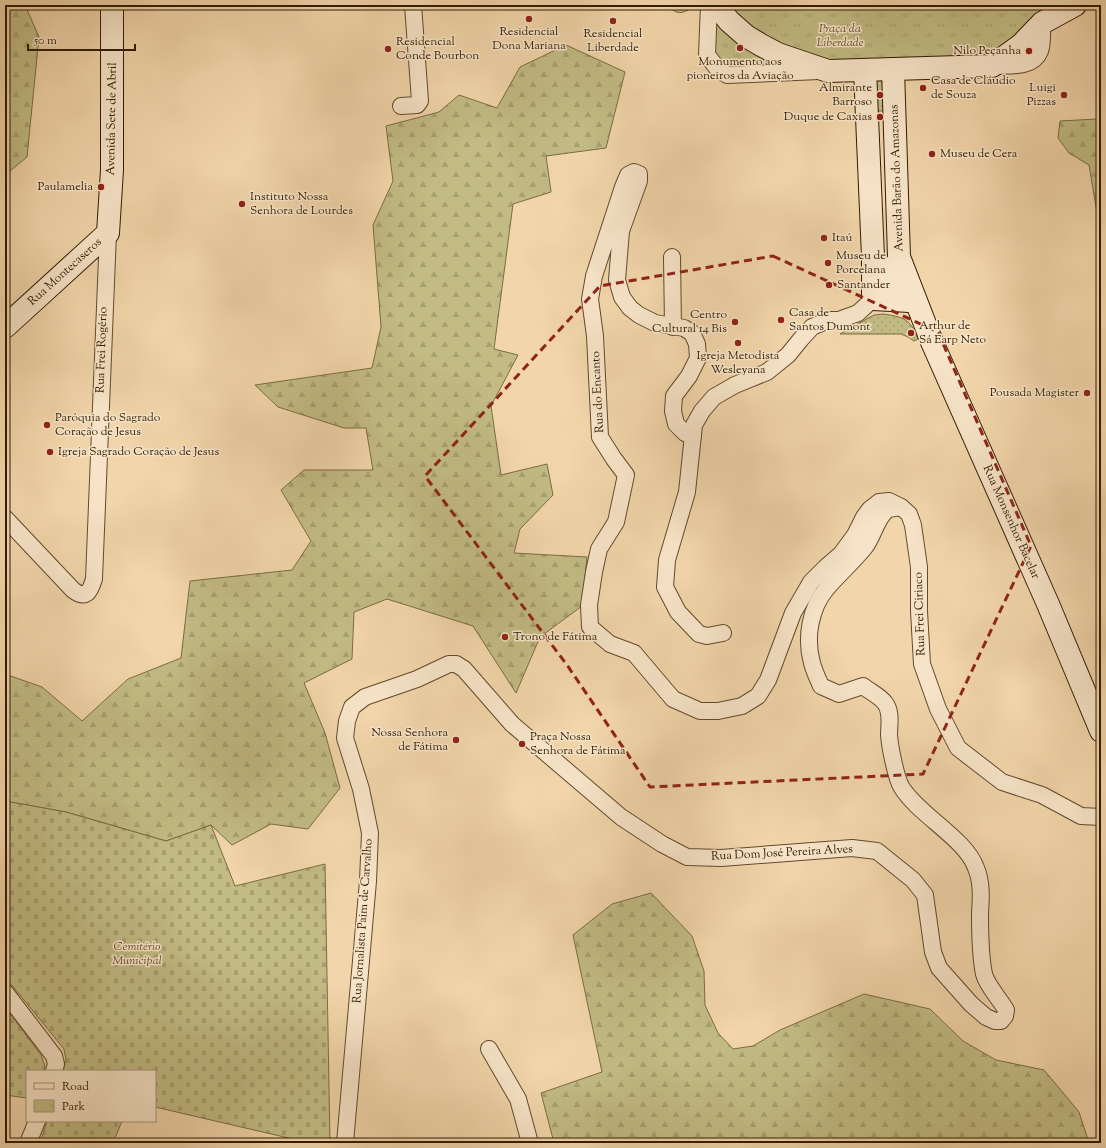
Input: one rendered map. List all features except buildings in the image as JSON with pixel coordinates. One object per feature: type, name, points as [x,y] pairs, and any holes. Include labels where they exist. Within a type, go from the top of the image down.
[{"type":"main road","name":"Avenida Sete de Abril","points":[[108,233],[112,170],[112,5]]},
{"type":"main road","points":[[716,5],[735,26],[746,36],[760,45],[778,54],[828,71],[992,66],[1021,45],[1043,14],[1075,5]]},
{"type":"main road","name":"Avenida Barão do Amazonas","points":[[893,69],[899,257],[916,307]]},
{"type":"main road","points":[[865,70],[873,257],[873,299],[916,307]]},
{"type":"main road","points":[[867,119],[894,117]]},
{"type":"main road","name":"Rua Montecaseros","points":[[5,327],[108,233]]},
{"type":"main road","name":"Avenida Barão do Amazonas","points":[[873,257],[916,307]]},
{"type":"main road","name":"Rua Monsenhor Bacelar","points":[[916,307],[1048,604],[1101,731]]},
{"type":"street","points":[[401,106],[417,105],[420,101],[413,5]]},
{"type":"street","points":[[708,5],[707,55],[717,68],[727,75],[828,71]]},
{"type":"street","name":"Rua do Encanto","points":[[693,436],[685,433],[676,424],[673,411],[674,396],[698,358],[697,344],[692,333],[684,328],[655,323],[639,316],[630,308],[622,297],[617,280],[621,231],[639,181],[639,174],[634,172],[628,175],[623,187],[594,276],[590,299],[596,336],[600,437],[626,475],[616,522],[599,549],[589,605],[590,627],[610,644],[634,653],[673,699],[700,711],[718,711],[742,706],[758,696],[768,680],[793,612],[811,582],[826,566],[841,554],[855,535],[864,517],[870,510],[880,502],[889,501],[901,507]]},
{"type":"street","name":"Rua Frei Rogério","points":[[5,518],[73,590],[83,595],[87,593],[94,580],[108,233]]},
{"type":"street","points":[[672,257],[673,327]]},
{"type":"street","points":[[722,633],[707,636],[699,634],[678,612],[665,588],[667,560],[687,492],[694,425],[702,411],[714,397],[735,385],[767,372],[788,355],[812,327],[828,320],[839,320],[858,313],[873,299]]},
{"type":"street","name":"Rua Dom José Pereira Alves","points":[[512,724],[622,817],[662,844],[687,857],[721,858],[852,848],[878,851],[913,880],[925,895],[933,952],[939,968],[971,1004],[986,1017],[995,1021],[1001,1021],[1006,1016],[1006,1010],[984,974],[980,936],[980,890],[976,867],[971,858],[959,844],[915,805],[901,788],[889,736],[890,718],[885,703],[863,686],[839,694],[821,686],[812,662],[809,635],[814,609],[826,589],[865,547],[874,533],[877,522],[882,514],[888,509],[901,507]]},
{"type":"street","name":"Rua Frei Ciriaco","points":[[901,507],[909,514],[913,525],[919,567],[919,611],[922,664],[938,709],[958,748],[1002,782],[1042,795],[1081,816],[1101,817]]},
{"type":"street","name":"Rua Jornalista Paim de Carvalho","points":[[345,1143],[364,940],[370,833],[361,790],[345,738],[347,721],[352,707],[365,697],[417,679],[449,664],[456,664],[464,669],[512,724]]},
{"type":"street","points":[[5,992],[54,1056],[56,1064],[54,1070]]},
{"type":"street","points":[[489,1049],[518,1099],[530,1143]]},
{"type":"street","points":[[28,1143],[37,1122]]},
{"type":"highlighted area","points":[[773,256],[938,332],[1031,546],[923,774],[650,787],[567,665],[425,476],[600,286]]},
{"type":"green space","points":[[5,5],[25,5],[39,37],[27,157],[5,175]]},
{"type":"green space","points":[[669,5],[694,5],[685,12],[678,12],[674,11]]},
{"type":"green space","name":"Praça da Liberdade","points":[[719,5],[1040,5],[1039,21],[992,63],[827,68],[779,53]]},
{"type":"green space","points":[[716,14],[772,58],[771,65],[732,67],[722,61],[715,54]]},
{"type":"green space","points":[[566,45],[625,72],[606,148],[546,156],[551,192],[513,204],[494,349],[518,355],[491,406],[501,475],[547,464],[553,495],[520,529],[514,553],[587,557],[582,606],[540,637],[516,693],[473,626],[387,599],[354,612],[352,659],[304,683],[325,733],[340,788],[308,829],[271,824],[232,845],[211,825],[166,841],[66,812],[5,801],[5,674],[42,687],[82,721],[128,679],[181,658],[190,581],[292,570],[311,541],[281,490],[304,470],[373,470],[366,428],[344,428],[278,407],[255,385],[372,368],[381,327],[373,225],[393,181],[386,126],[439,112],[459,95],[497,108],[520,67]]},
{"type":"green space","points":[[886,78],[886,111],[874,111],[873,79]]},
{"type":"green space","points":[[1101,118],[1101,237],[1089,165],[1069,153],[1058,138],[1060,121]]},
{"type":"green space","points":[[883,314],[896,316],[905,320],[912,327],[918,339],[914,341],[901,334],[840,334],[874,315]]},
{"type":"green space","name":"Cemitério Municipal","points":[[5,801],[66,812],[166,841],[211,825],[235,886],[325,864],[330,1143],[310,1143],[156,1107],[156,1070],[63,1070],[66,1060],[64,1049],[10,983],[5,973]]},
{"type":"green space","points":[[651,893],[692,936],[704,971],[705,1005],[718,1033],[733,1049],[753,1046],[780,1030],[864,994],[930,1009],[963,1041],[996,1060],[1044,1070],[1079,1112],[1089,1143],[554,1143],[541,1093],[602,1072],[573,935],[612,904]]},
{"type":"green space","points":[[5,1007],[41,1055],[45,1066],[44,1070],[26,1070],[26,1098],[5,1095]]},
{"type":"green space","points":[[47,1122],[122,1122],[113,1143],[40,1143]]},
{"type":"place","name":"Residencial Dona Mariana","points":[[529,19]]},
{"type":"place","name":"Residencial Liberdade","points":[[613,21]]},
{"type":"place","name":"Monumento aos pioneiros da Aviação","points":[[740,48]]},
{"type":"place","name":"Residencial Conde Bourbon","points":[[388,49]]},
{"type":"place","name":"Nilo Peçanha","points":[[1029,51]]},
{"type":"place","name":"Casa de Cláudio de Souza","points":[[923,88]]},
{"type":"place","name":"Almirante Barroso","points":[[880,95]]},
{"type":"place","name":"Luigi Pizzas","points":[[1064,95]]},
{"type":"place","name":"Duque de Caxias","points":[[880,117]]},
{"type":"place","name":"Museu de Cera","points":[[932,154]]},
{"type":"place","name":"Paulamelia","points":[[101,187]]},
{"type":"place","name":"Instituto Nossa Senhora de Lourdes","points":[[242,204]]},
{"type":"place","name":"Itaú","points":[[824,238]]},
{"type":"place","name":"Museu de Porcelana","points":[[828,263]]},
{"type":"place","name":"Santander","points":[[829,285]]},
{"type":"place","name":"Casa de Santos Dumont","points":[[781,320]]},
{"type":"place","name":"Centro Cultural 14 Bis","points":[[735,322]]},
{"type":"place","name":"Arthur de Sá Earp Neto","points":[[911,333]]},
{"type":"place","name":"Igreja Metodista Wesleyana","points":[[738,343]]},
{"type":"place","name":"Pousada Magister","points":[[1087,393]]},
{"type":"place","name":"Paróquia do Sagrado Coração de Jesus","points":[[47,425]]},
{"type":"place","name":"Igreja Sagrado Coração de Jesus","points":[[50,452]]},
{"type":"place","name":"Trono de Fátima","points":[[505,637]]},
{"type":"place","name":"Nossa Senhora de Fátima","points":[[456,740]]},
{"type":"place","name":"Praça Nossa Senhora de Fátima","points":[[522,744]]}]
